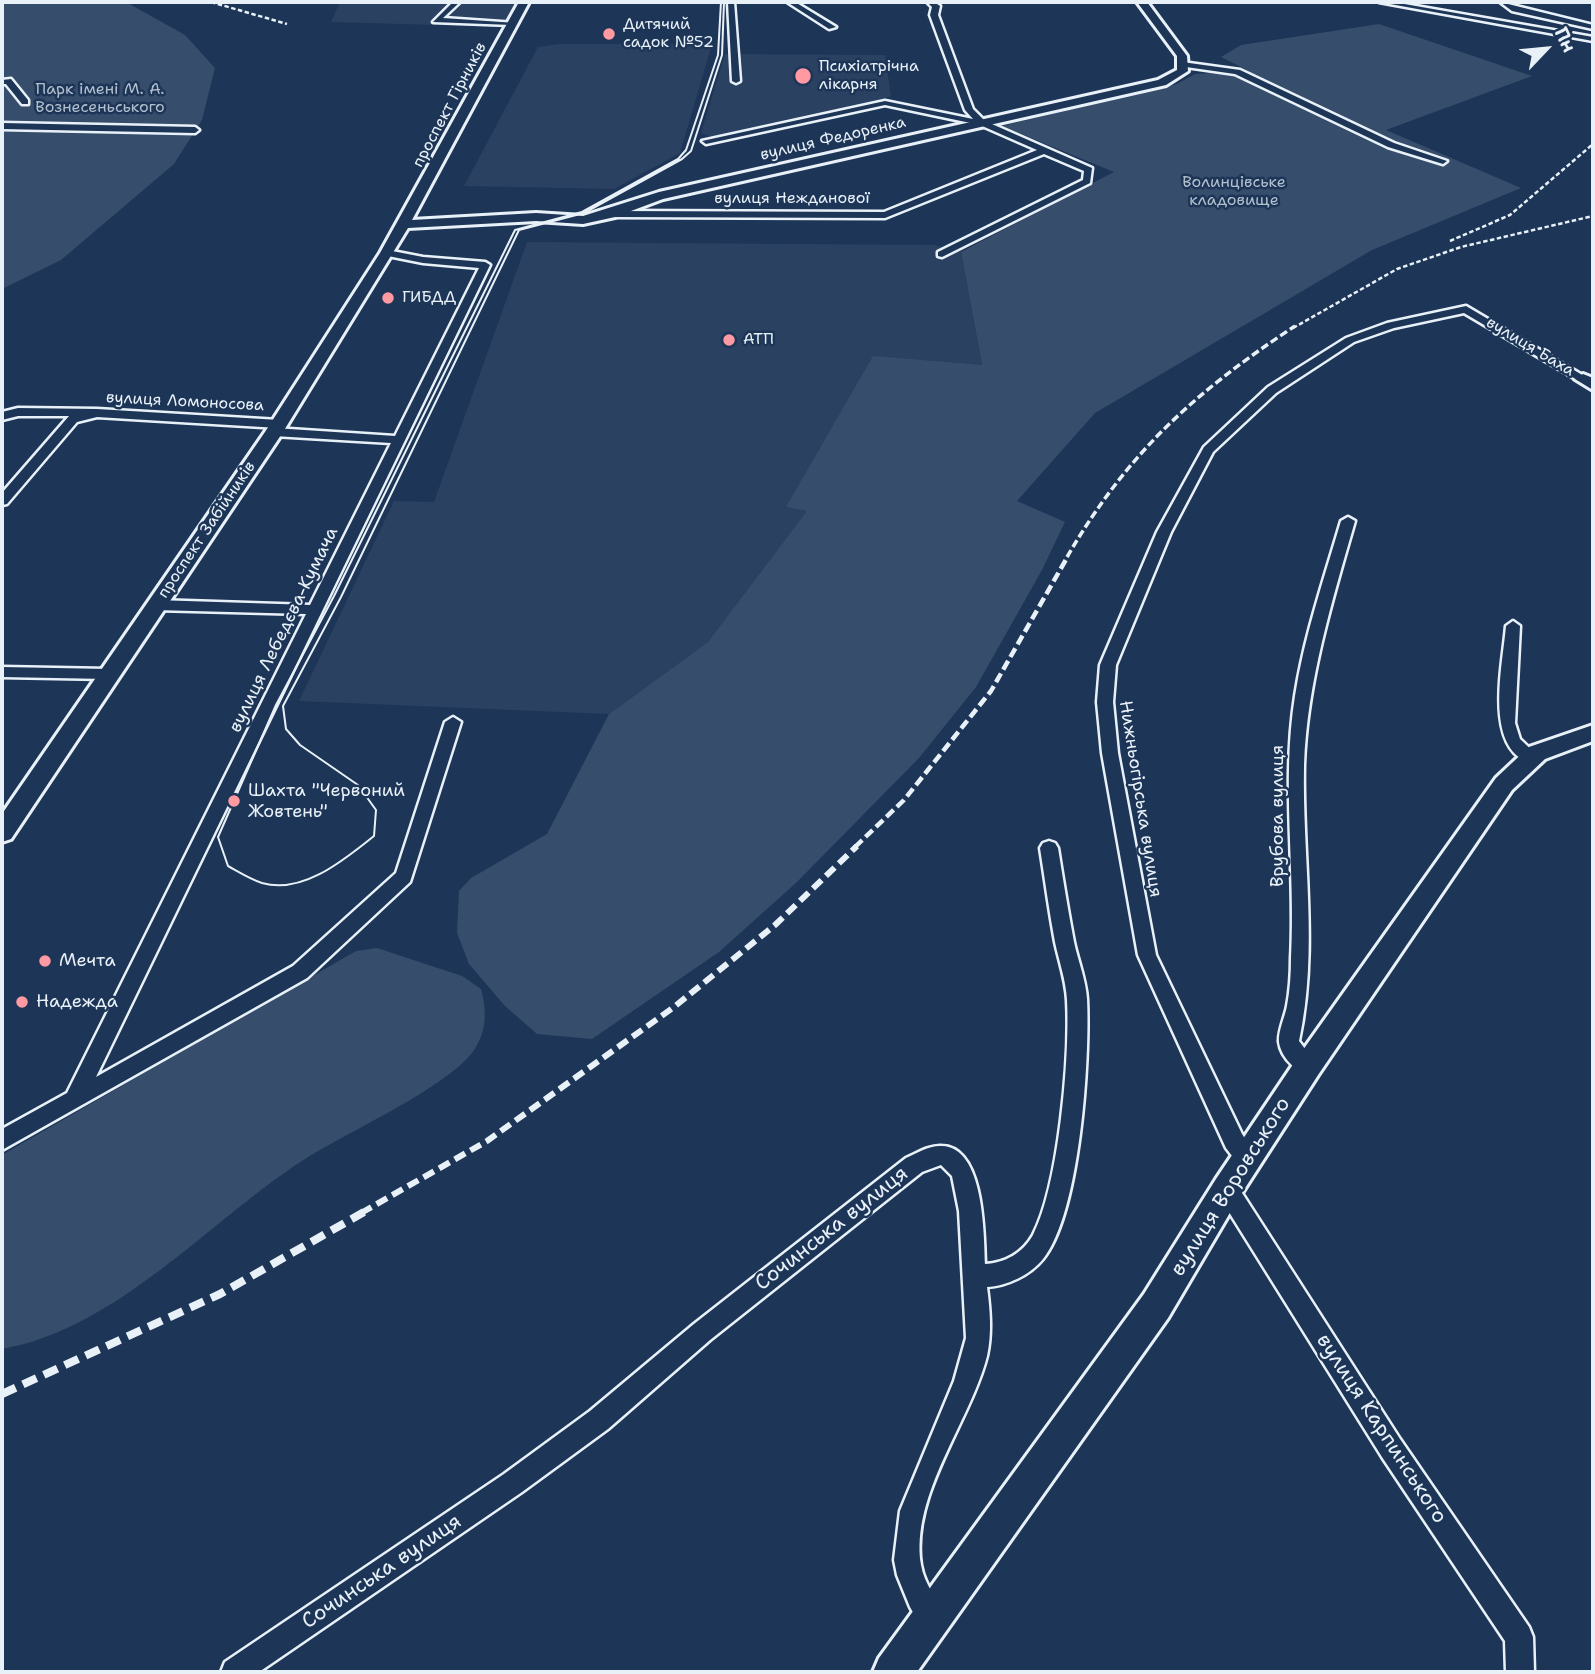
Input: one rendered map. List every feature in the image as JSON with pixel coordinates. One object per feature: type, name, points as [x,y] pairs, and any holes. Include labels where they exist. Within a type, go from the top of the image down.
[{"type":"street","points":[[457,2],[436,20],[512,23]]},
{"type":"street","name":"проспект Гірників","points":[[405,224],[524,2]]},
{"type":"street","points":[[732,2],[736,81]]},
{"type":"street","points":[[790,2],[832,27]]},
{"type":"street","points":[[930,2],[936,6],[934,15],[969,110],[982,123]]},
{"type":"street","points":[[1142,2],[1182,56],[1182,64],[1237,72],[1391,145],[1443,161]]},
{"type":"street","points":[[1382,2],[1593,39]]},
{"type":"street","points":[[1503,2],[1515,9],[1593,27]]},
{"type":"street","name":"вулиця Федоренка","points":[[405,224],[536,217],[571,220],[610,214],[659,196],[1161,83],[1183,71],[1182,64]]},
{"type":"street","points":[[2,82],[8,81],[25,102]]},
{"type":"street","points":[[706,141],[885,103],[982,123],[1089,170],[1087,181],[943,254]]},
{"type":"street","points":[[2,125],[195,131]]},
{"type":"street","name":"вулиця Нежданової","points":[[610,214],[885,215],[1045,150]]},
{"type":"street","name":"проспект Забійників","points":[[2,833],[277,428],[405,224]]},
{"type":"street","name":"вулиця Лебедєва-Кумача","points":[[74,1100],[485,265],[387,254]]},
{"type":"street","name":"вулиця Баха","points":[[1466,309],[1590,380]]},
{"type":"street","name":"Нижньогірська вулиця","points":[[1247,1158],[1234,1141],[1147,955],[1110,753],[1105,702],[1108,665],[1164,532],[1208,450],[1272,390],[1350,340],[1391,325],[1466,309]]},
{"type":"street","points":[[2,416],[18,412],[97,413]]},
{"type":"street","name":"вулиця Ломоносова","points":[[2,501],[73,419],[97,413],[400,440]]},
{"type":"street","name":"Врубова вулиця","points":[[1308,1066],[1292,1051],[1289,1041],[1297,1005],[1301,956],[1296,765],[1303,696],[1319,620],[1348,521]]},
{"type":"street","points":[[155,605],[316,610]]},
{"type":"street","points":[[1513,626],[1507,723],[1513,741],[1531,757]]},
{"type":"street","points":[[2,672],[108,674]]},
{"type":"street","points":[[2,1140],[300,972],[404,877],[453,722]]},
{"type":"street","name":"вулиця Воровського","points":[[893,1672],[1156,1306],[1227,1189],[1308,1066],[1504,784],[1531,757],[1558,744],[1593,733]]},
{"type":"street","points":[[932,1618],[916,1589],[907,1562],[907,1534],[914,1507],[975,1356],[979,1318],[974,1274],[985,1277],[1001,1273],[1031,1257],[1037,1250],[1056,1198],[1066,1142],[1077,998],[1049,848]]},
{"type":"street","name":"Сочинська вулиця","points":[[235,1672],[513,1483],[599,1420],[702,1332],[914,1165],[939,1155],[947,1156],[961,1169],[971,1222],[974,1274]]},
{"type":"street","name":"вулиця Карпинського","points":[[1227,1189],[1391,1448],[1519,1637],[1520,1672]]},
{"type":"shaded area","points":[[340,2],[520,2],[506,27],[331,22]]},
{"type":"shaded area","points":[[559,44],[712,44],[680,153],[614,189],[464,186],[538,47]]},
{"type":"shaded area","name":"Психіатрічна лікарня","points":[[725,54],[885,55],[891,96],[864,106],[714,138],[701,133]]},
{"type":"shaded area","points":[[527,242],[934,245],[961,252],[982,366],[787,507],[808,511],[708,642],[609,714],[299,701],[394,501],[434,502]]},
{"type":"green space","name":"Парк імені М. А. Вознесеньського","points":[[2,2],[126,2],[185,35],[215,68],[202,120],[174,164],[61,260],[2,289]]},
{"type":"green space","name":"Волинцівське кладовище","points":[[1379,24],[1532,76],[1386,130],[1521,188],[1372,250],[1095,413],[1017,501],[1065,522],[1042,570],[976,687],[919,758],[797,882],[719,952],[592,1039],[537,1034],[505,1006],[469,964],[457,933],[459,891],[471,878],[547,834],[609,714],[708,642],[807,511],[786,507],[873,356],[982,365],[961,252],[1114,172],[1002,126],[1177,84],[1195,74],[1249,71],[1221,57],[1241,45]]},
{"type":"green space","points":[[377,948],[462,976],[481,989],[485,1013],[484,1028],[474,1050],[462,1064],[421,1093],[305,1159],[123,1296],[44,1338],[2,1349],[2,1155],[356,951]]},
{"type":"tram line","points":[[721,2],[718,55],[686,150],[678,159],[582,212],[515,230],[334,596],[276,705],[218,837],[228,866],[262,883],[293,884],[322,873],[374,836],[376,810],[358,785],[300,745],[286,729],[283,706],[341,597],[519,230],[584,213],[682,159],[691,151],[722,55],[724,2]]},
{"type":"railway","points":[[211,2],[287,24]]},
{"type":"railway","points":[[1450,241],[1510,215],[1593,144]]},
{"type":"railway","points":[[1293,328],[1397,269],[1461,247],[1593,216]]},
{"type":"railway","points":[[1067,557],[1114,486],[1166,427],[1226,375],[1295,326]]},
{"type":"railway","points":[[855,847],[904,800],[991,691],[1068,556]]},
{"type":"railway","points":[[361,1213],[487,1141],[674,1007],[775,925],[857,846]]},
{"type":"railway","points":[[2,1394],[220,1294],[364,1212]]},
{"type":"place","name":"Дитячий садок №52","points":[[609,34]]},
{"type":"place","name":"Психіатрічна лікарня","points":[[803,76]]},
{"type":"place","name":"ГИБДД","points":[[388,298]]},
{"type":"place","name":"АТП","points":[[729,340]]},
{"type":"place","name":"Шахта \"Червоний Жовтень\"","points":[[234,801]]},
{"type":"place","name":"Мечта","points":[[45,961]]},
{"type":"place","name":"Надежда","points":[[22,1002]]}]
